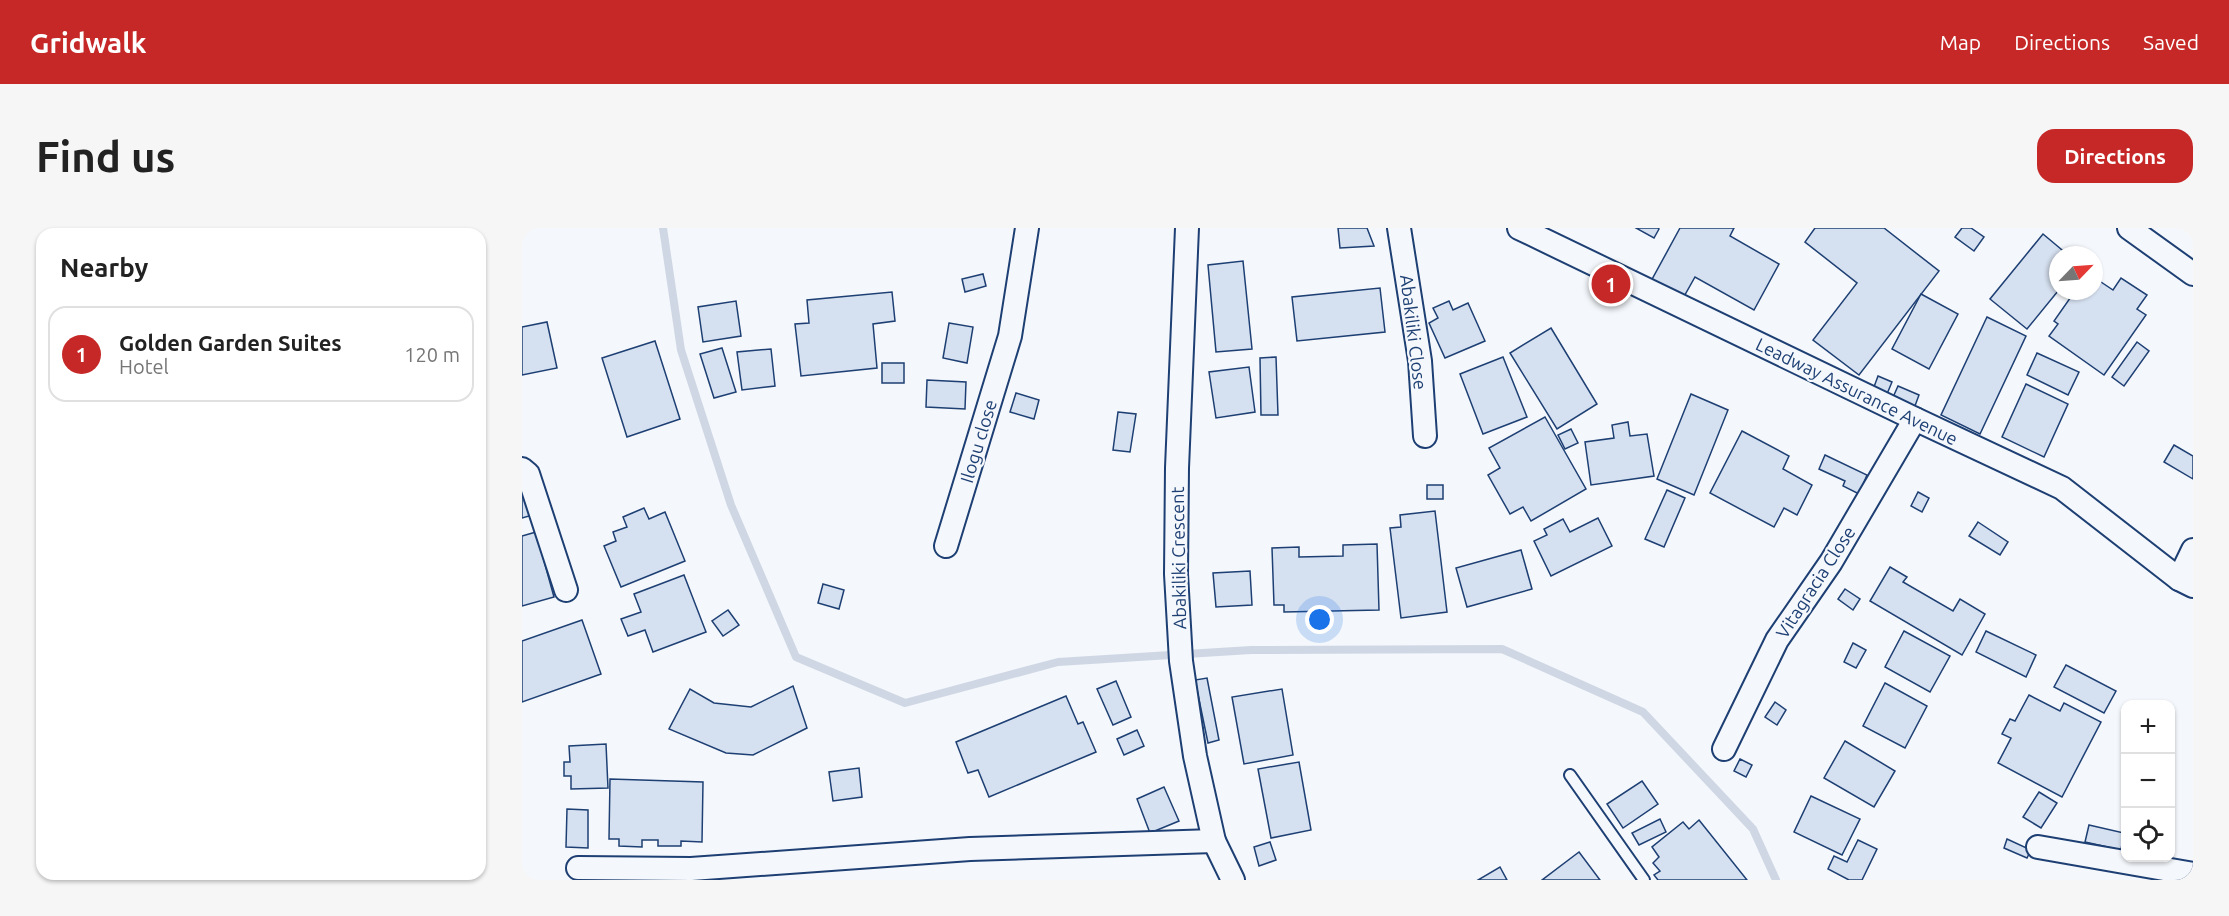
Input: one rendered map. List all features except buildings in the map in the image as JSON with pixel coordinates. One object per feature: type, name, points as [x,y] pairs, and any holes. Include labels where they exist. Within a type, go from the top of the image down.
[{"type":"street","name":"Ilogu close","points":[[946,546],[1010,336],[1027,228]]},
{"type":"street","name":"Abakiliki Crescent","points":[[1187,228],[1177,468],[1176,574],[1181,661],[1196,756],[1214,841],[1233,880]]},
{"type":"street","name":"Abakiliki Close","points":[[1399,228],[1420,361],[1425,436]]},
{"type":"street","name":"Leadway Assurance Avenue","points":[[1519,228],[2062,488],[2186,583]]},
{"type":"street","points":[[2129,228],[2193,274]]},
{"type":"street","name":"Vitagracia Close","points":[[1724,749],[1777,640],[1831,562],[1915,419]]},
{"type":"street","points":[[522,469],[528,474],[566,590]]},
{"type":"street","points":[[2186,583],[2193,550]]},
{"type":"street","points":[[578,868],[691,869],[970,849],[1214,841]]},
{"type":"street","points":[[2038,847],[2193,874]]},
{"type":"lane","points":[[1570,775],[1644,880]]},
{"type":"waterway","points":[[663,228],[681,350],[731,505],[796,657],[905,703],[1058,662],[1251,650],[1502,649],[1643,712],[1753,829],[1776,880]]},
{"type":"place","name":"Golden Garden Suites","points":[[1611,284]]}]
